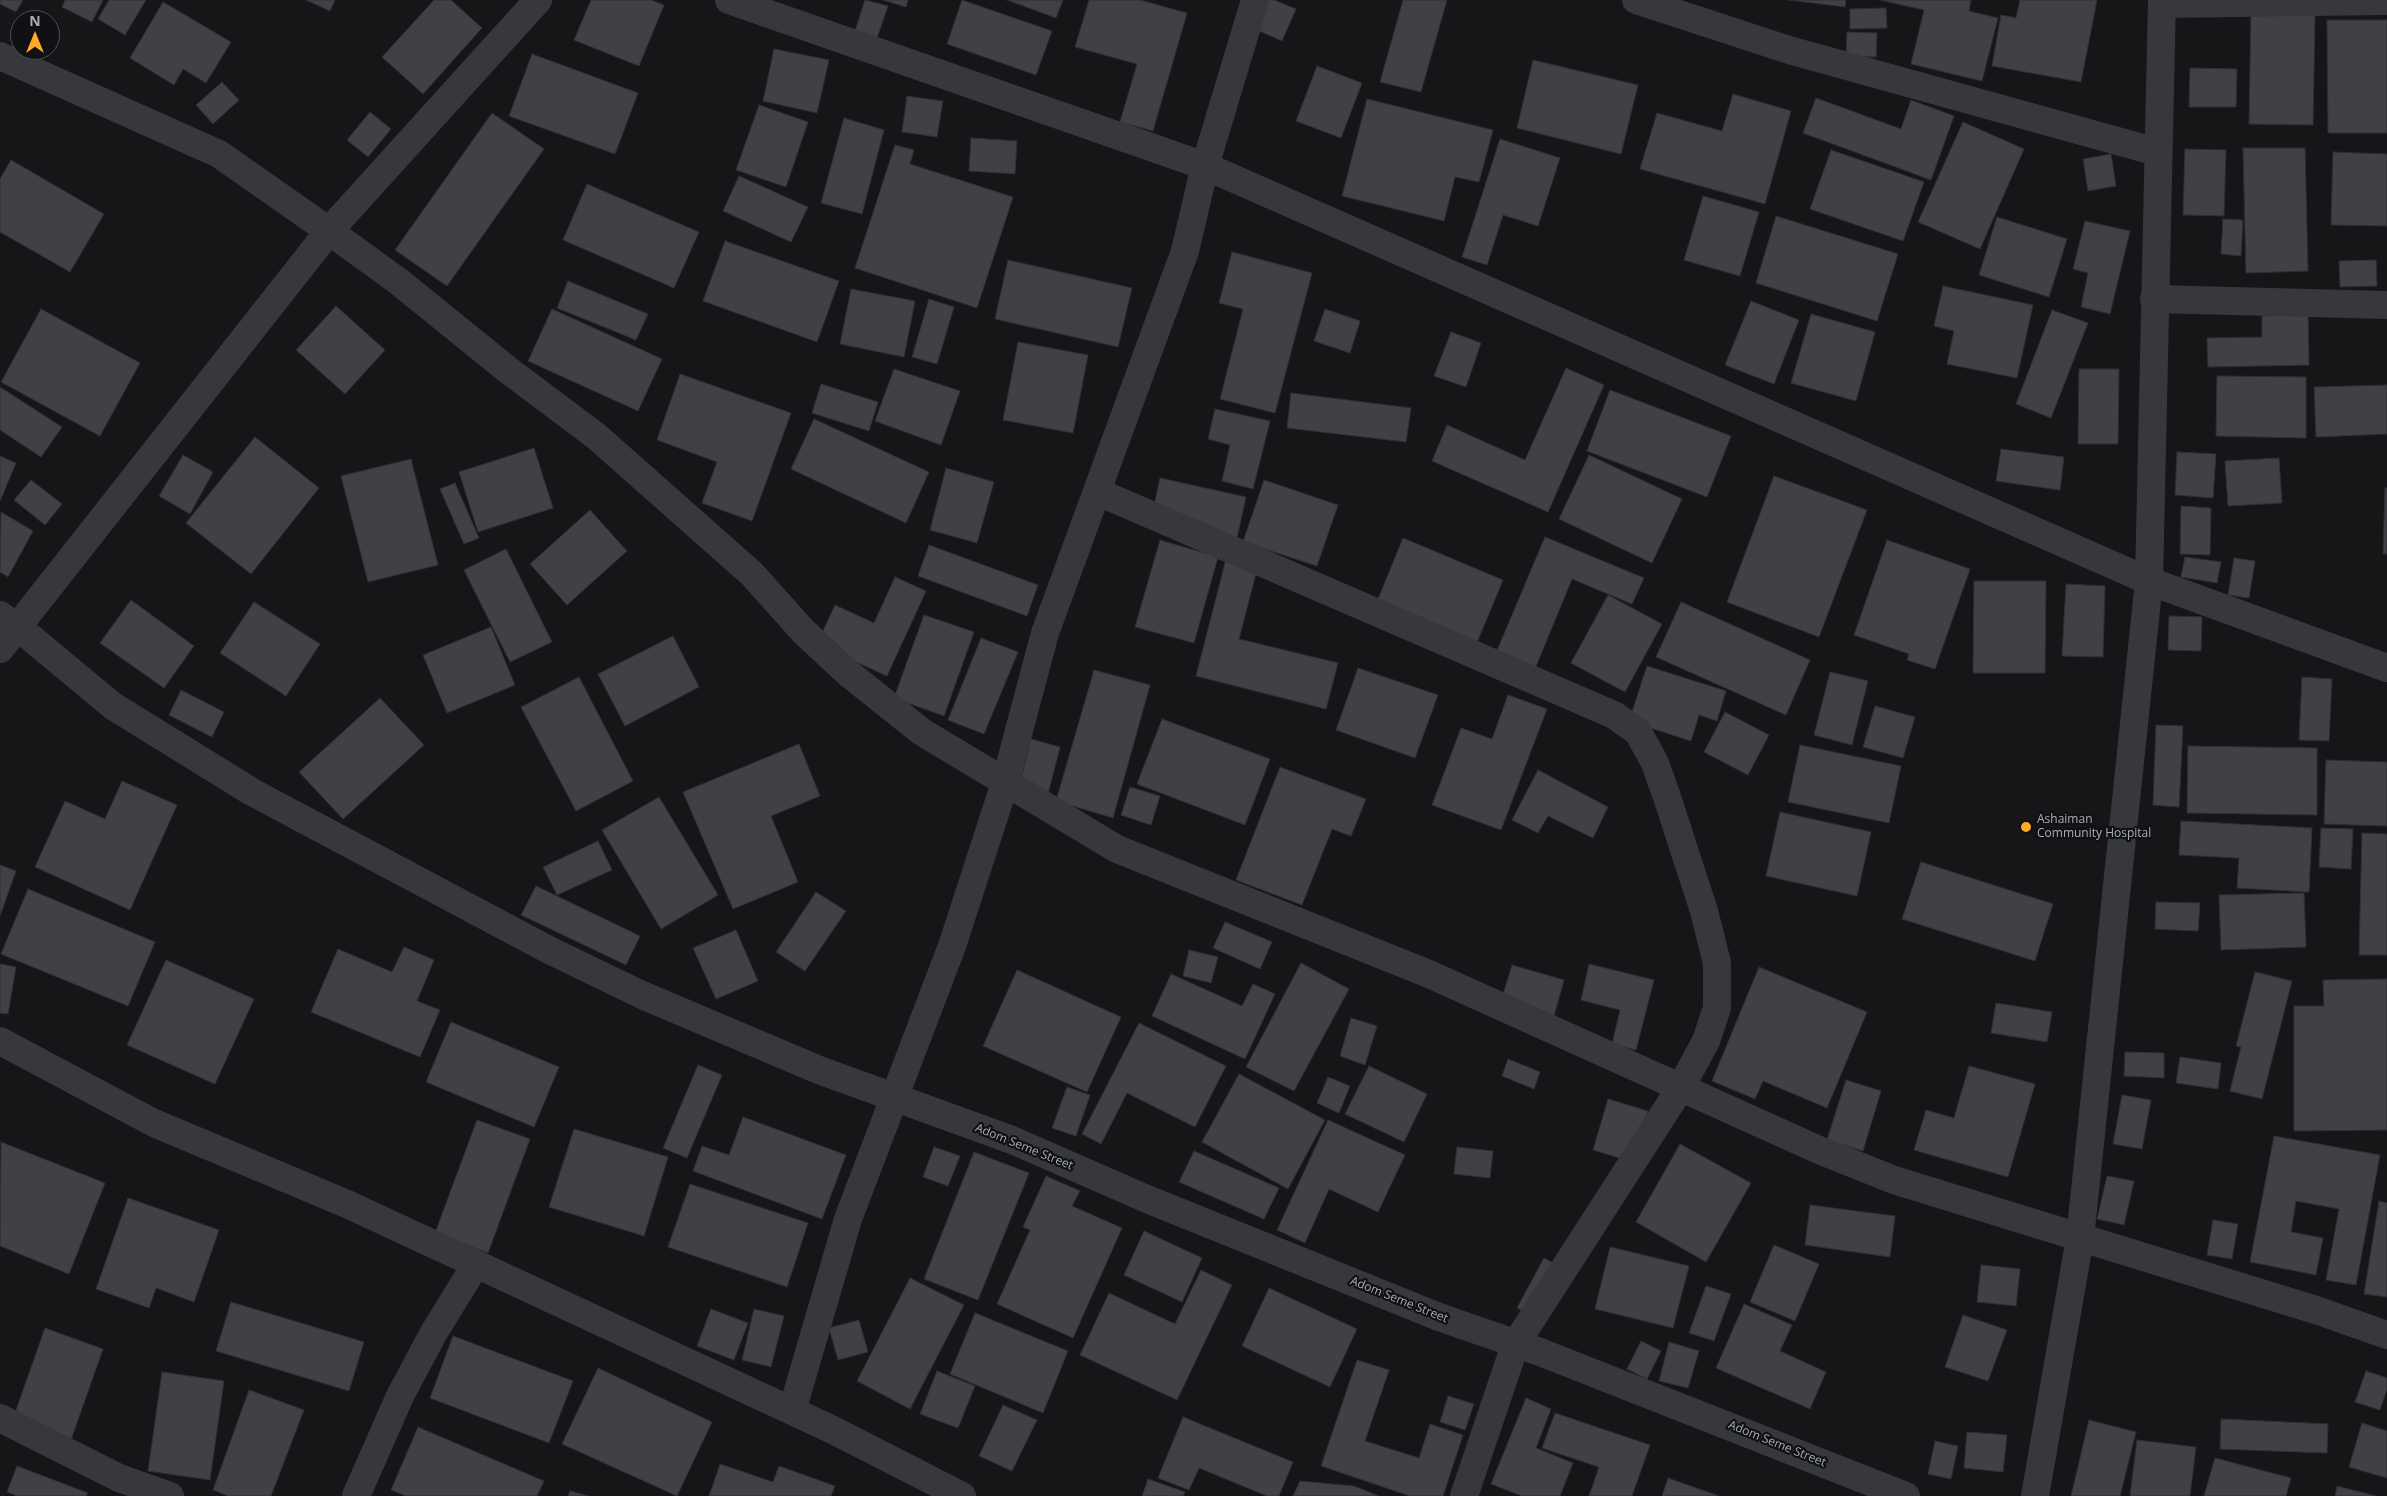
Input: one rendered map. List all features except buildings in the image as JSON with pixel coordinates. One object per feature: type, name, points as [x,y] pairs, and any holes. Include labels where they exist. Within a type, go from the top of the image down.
[{"type":"street","points":[[0,649],[10,621],[329,231],[538,0]]},
{"type":"street","points":[[729,0],[1205,166],[2149,581],[2387,668]]},
{"type":"street","points":[[792,1411],[848,1219],[952,946],[1005,782],[1045,633],[1185,251],[1205,166],[1255,0]]},
{"type":"street","points":[[1636,0],[1789,50],[2157,152]]},
{"type":"street","points":[[2035,1496],[2080,1238],[2149,581],[2157,152],[2162,2],[2387,1]]},
{"type":"street","points":[[0,56],[219,154],[329,231],[398,281],[508,370],[596,436],[752,574],[803,631],[848,673],[922,732],[1117,849],[1429,974],[1819,1150],[1894,1180],[2319,1311],[2387,1335]]},
{"type":"street","points":[[2154,299],[2387,305]]},
{"type":"street","points":[[1098,492],[1614,715],[1638,732],[1655,763],[1704,910],[1717,963],[1717,1008],[1706,1041],[1681,1088],[1515,1345],[1464,1496]]},
{"type":"street","name":"Adom Seme Street","points":[[10,621],[113,706],[252,792],[549,950],[642,995],[819,1070],[1012,1140],[1147,1199],[1515,1345],[1540,1352],[1906,1496]]},
{"type":"street","points":[[0,1042],[154,1123],[347,1204],[792,1411],[962,1496]]},
{"type":"street","points":[[356,1496],[400,1396],[433,1334],[476,1264]]},
{"type":"street","points":[[0,1418],[119,1478],[170,1496]]},
{"type":"place","name":"Ashaiman Community Hospital","points":[[2026,827]]}]
